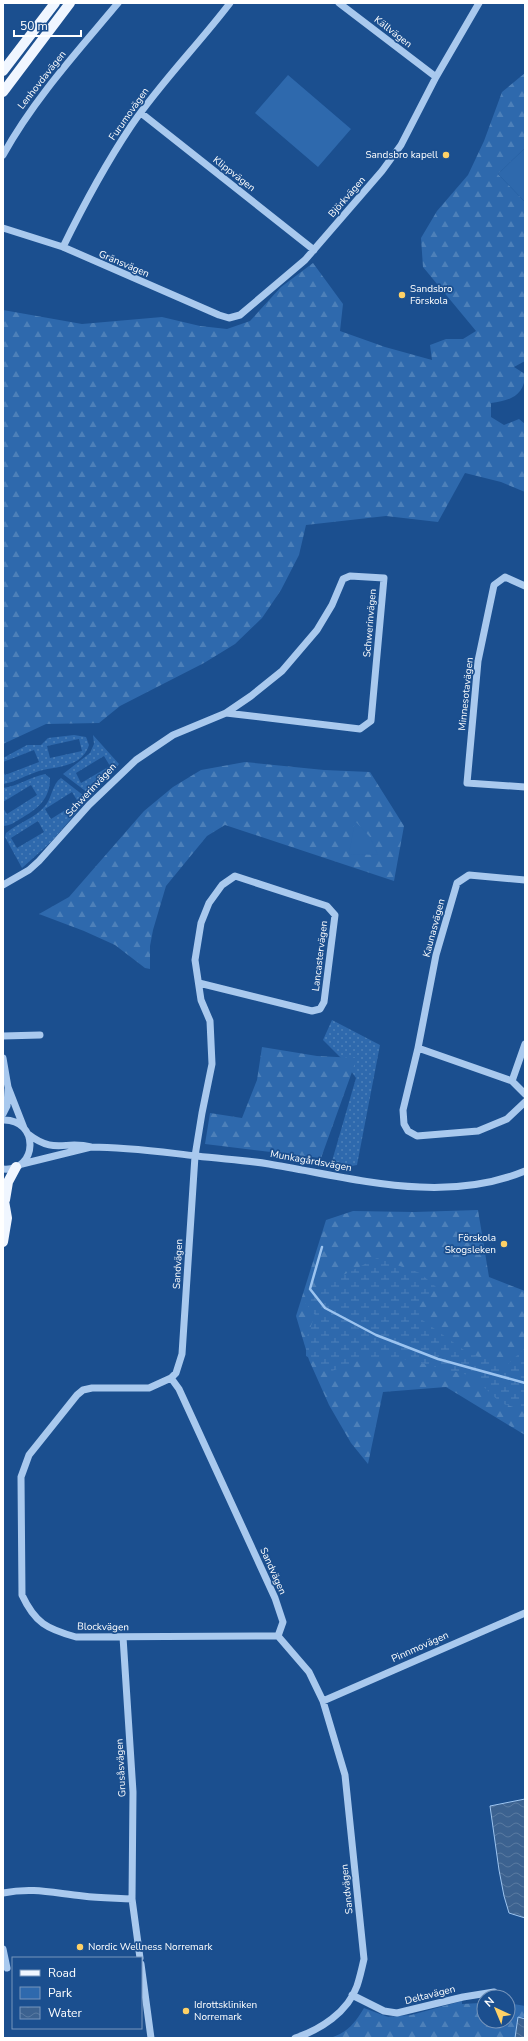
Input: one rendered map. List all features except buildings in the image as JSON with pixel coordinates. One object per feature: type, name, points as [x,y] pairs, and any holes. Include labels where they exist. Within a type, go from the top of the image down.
[{"type":"main road","points":[[3,71],[54,3]]},
{"type":"main road","points":[[3,92],[70,3]]},
{"type":"main road","points":[[3,1242],[7,1226],[4,1197],[8,1182],[19,1165]]},
{"type":"street","name":"Lenhovdavägen","points":[[3,155],[25,118],[53,81],[118,3]]},
{"type":"street","name":"Furumovägen","points":[[62,247],[112,156],[141,113],[230,3]]},
{"type":"street","name":"Källvägen","points":[[339,3],[436,77]]},
{"type":"street","name":"Björkvägen","points":[[236,317],[284,278],[314,250],[362,196],[401,145],[436,77],[479,3]]},
{"type":"street","name":"Klippvägen","points":[[141,113],[314,250]]},
{"type":"street","name":"Gränsvägen","points":[[3,228],[62,247],[209,311],[228,318],[236,317]]},
{"type":"street","name":"Schwerinvägen","points":[[3,885],[29,870],[39,862],[94,800],[136,760],[173,735],[226,713],[266,684],[308,642],[325,618],[343,579],[350,576],[384,578],[371,721],[366,726],[360,728],[226,713]]},
{"type":"street","name":"Minnesotavägen","points":[[525,586],[505,577],[494,585],[478,661],[467,783],[525,787]]},
{"type":"street","name":"Kaunasvägen","points":[[525,880],[469,875],[457,883],[436,955],[418,1048],[403,1110],[404,1124],[408,1131],[417,1136],[478,1132],[507,1119],[525,1102]]},
{"type":"street","name":"Lancastervägen","points":[[195,1156],[212,1064],[210,1021],[201,1000],[194,960],[200,924],[209,903],[222,885],[235,876],[327,906],[335,915],[324,1002],[320,1009],[312,1011],[199,983]]},
{"type":"street","points":[[3,1036],[40,1035]]},
{"type":"street","points":[[512,1081],[525,1047]]},
{"type":"street","points":[[418,1048],[512,1081],[525,1094]]},
{"type":"street","points":[[3,1058],[8,1087],[26,1131],[30,1150],[19,1165]]},
{"type":"street","points":[[3,1114],[7,1106],[8,1087]]},
{"type":"street","name":"Munkagårdsvägen","points":[[3,1120],[15,1121],[43,1144],[53,1147],[83,1144],[92,1147]]},
{"type":"street","name":"Munkagårdsvägen","points":[[3,1169],[92,1147],[149,1149],[267,1164],[368,1182],[417,1188],[454,1188],[481,1185],[525,1171]]},
{"type":"street","name":"Sandvägen","points":[[195,1156],[182,1354],[176,1373],[171,1378],[179,1389],[275,1598],[283,1622],[278,1636],[309,1672],[323,1701],[346,1775],[364,1959],[357,1987],[352,1995]]},
{"type":"street","name":"Blockvägen","points":[[171,1378],[149,1388],[92,1388],[84,1390],[77,1395],[29,1455],[21,1478],[22,1595],[30,1612],[52,1631],[76,1637],[278,1636]]},
{"type":"street","name":"Pinnmovägen","points":[[323,1701],[525,1613]]},
{"type":"street","name":"Grusåsvägen","points":[[123,1637],[133,1792],[132,1899],[140,1957]]},
{"type":"street","points":[[3,1893],[29,1890],[47,1890],[81,1896],[132,1899]]},
{"type":"street","points":[[3,1949],[7,1968]]},
{"type":"street","points":[[142,1972],[150,2038]]},
{"type":"street","points":[[295,2038],[309,2034],[333,2018],[352,1995]]},
{"type":"street","name":"Deltavägen","points":[[352,1995],[384,2011],[397,2013],[476,1995]]},
{"type":"green space","points":[[525,73],[525,148],[498,174],[525,202],[525,361],[514,367],[525,374],[522,388],[515,396],[504,401],[491,403],[491,417],[504,425],[519,419],[525,424],[525,492],[501,482],[465,473],[438,522],[386,516],[306,525],[299,555],[281,590],[262,618],[235,644],[204,663],[120,706],[99,723],[46,724],[3,744],[3,310],[82,324],[162,317],[200,326],[227,329],[250,321],[281,287],[313,263],[343,304],[340,331],[385,347],[432,360],[430,345],[446,339],[463,339],[476,331],[423,267],[421,238],[437,211],[468,175],[484,141],[502,92]]},
{"type":"green space","points":[[288,75],[351,129],[318,167],[255,113]]},
{"type":"green space","points":[[525,148],[525,202],[498,174]]},
{"type":"green space","points":[[74,735],[86,737],[89,745],[86,753],[75,762],[60,767],[39,771],[3,784],[3,771],[5,775],[39,762],[34,750],[3,762],[3,758],[27,745],[41,745],[48,738]],"holes":[[[79,739],[82,751],[50,758],[47,746]]]},
{"type":"green space","points":[[93,735],[119,764],[92,796],[63,774],[90,753],[94,744]],"holes":[[[104,756],[110,766],[81,783],[76,773]]]},
{"type":"green space","points":[[245,762],[324,770],[370,772],[404,826],[394,881],[225,825],[207,836],[166,886],[153,930],[150,946],[150,969],[145,968],[115,945],[84,931],[39,914],[69,897],[144,811],[173,787],[201,770]]},
{"type":"green space","points":[[45,774],[50,778],[49,786],[48,792],[41,803],[14,823],[3,826],[3,808],[7,814],[37,795],[31,785],[3,802],[3,788]]},
{"type":"green space","points":[[61,778],[88,799],[51,842],[22,868],[5,837],[6,833],[45,806]],"holes":[[[72,792],[78,802],[51,819],[45,809]],[[38,821],[44,832],[17,848],[11,838]]]},
{"type":"green space","points":[[355,821],[370,837],[378,855],[349,854]]},
{"type":"green space","points":[[332,1020],[380,1045],[357,1165],[336,1169],[330,1168],[356,1078],[343,1060],[323,1040]]},
{"type":"green space","points":[[262,1047],[317,1056],[357,1058],[321,1158],[205,1144],[210,1113],[242,1118],[257,1080]]},
{"type":"green space","points":[[478,1210],[489,1277],[525,1291],[525,1435],[446,1387],[383,1392],[368,1464],[351,1443],[329,1405],[309,1360],[296,1316],[326,1220],[353,1211],[414,1212]]},
{"type":"green space","points":[[377,1258],[420,1273],[436,1287],[417,1307],[421,1319],[468,1353],[506,1366],[525,1348],[525,1411],[501,1403],[472,1376],[404,1359],[368,1357],[332,1371],[306,1356],[306,1339],[315,1315],[303,1300],[323,1285]]},
{"type":"green space","points":[[462,2001],[462,2004],[476,2003],[476,2029],[516,2029],[516,2004],[525,2006],[525,2038],[330,2038],[350,2027],[364,2008],[388,2017],[411,2015]]},
{"type":"water","points":[[525,1799],[525,1918],[509,1913],[499,1870],[490,1806]]},
{"type":"water","points":[[518,2017],[525,2019],[525,2038],[515,2038]]},
{"type":"waterway","points":[[322,1247],[310,1289],[325,1308],[376,1335],[438,1359],[525,1383]]},
{"type":"place","name":"Sandsbro kapell","points":[[446,155]]},
{"type":"place","name":"Sandsbro Förskola","points":[[402,295]]},
{"type":"place","name":"Förskola Skogsleken","points":[[504,1244]]},
{"type":"place","name":"Nordic Wellness Norremark","points":[[80,1947]]},
{"type":"place","name":"Idrottskliniken Norremark","points":[[186,2011]]}]
